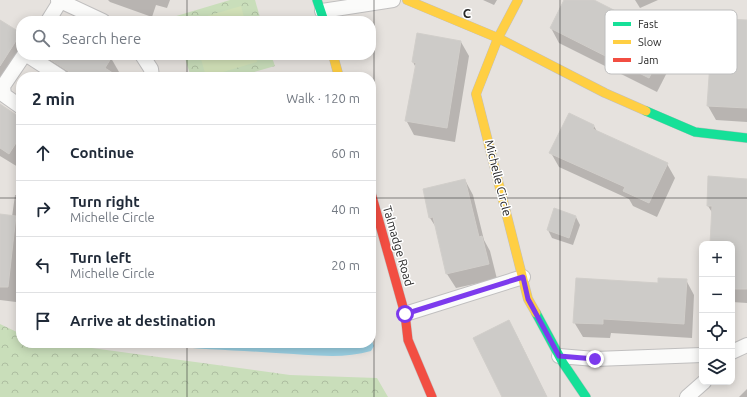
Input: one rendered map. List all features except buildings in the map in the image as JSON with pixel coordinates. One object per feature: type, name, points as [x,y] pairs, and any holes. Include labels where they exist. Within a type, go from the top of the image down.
[{"type":"street","points":[[51,16],[60,0],[92,16]]},
{"type":"street","points":[[321,11],[393,0]]},
{"type":"street","points":[[407,0],[498,38],[605,93],[695,132],[747,138]]},
{"type":"street","name":"Michelle Circle","points":[[518,0],[498,38],[476,94],[528,299],[559,356],[586,397]]},
{"type":"street","points":[[16,103],[4,95],[3,86],[22,60]]},
{"type":"street","points":[[34,60],[53,72]]},
{"type":"street","points":[[145,60],[152,72]]},
{"type":"street","points":[[334,60],[338,72]]},
{"type":"street","name":"Talmadge Road","points":[[376,211],[405,314],[408,340],[432,397]]},
{"type":"street","points":[[405,314],[523,277]]},
{"type":"street","points":[[735,351],[747,345]]},
{"type":"street","points":[[559,356],[595,359],[699,355]]},
{"type":"street","points":[[687,397],[701,385]]},
{"type":"green space","points":[[230,0],[255,0],[260,16],[176,16]]},
{"type":"green space","points":[[241,6],[244,16],[207,16]]},
{"type":"green space","points":[[186,60],[273,60],[275,66],[254,72],[189,72]]},
{"type":"green space","points":[[201,60],[257,60],[257,62],[223,72],[205,72]]},
{"type":"green space","points":[[0,324],[16,332],[16,348],[92,348],[290,375],[377,378],[388,397],[0,397]]},
{"type":"water","points":[[192,348],[373,348],[371,351],[360,354],[336,356]]},
{"type":"traffic: fast","points":[[317,0],[322,16]]},
{"type":"traffic: fast","points":[[646,111],[695,132],[747,138]]},
{"type":"traffic: fast","points":[[536,313],[563,363],[586,397]]},
{"type":"traffic: slow","points":[[407,0],[498,38],[605,93],[646,111]]},
{"type":"traffic: slow","points":[[518,0],[498,38],[476,94],[528,299],[536,313]]},
{"type":"traffic: slow","points":[[334,60],[338,72]]},
{"type":"traffic: jam","points":[[376,211],[405,314],[408,340],[432,397]]},
{"type":"route","points":[[405,314],[523,277],[528,299],[540,325],[559,356],[595,359]]}]
